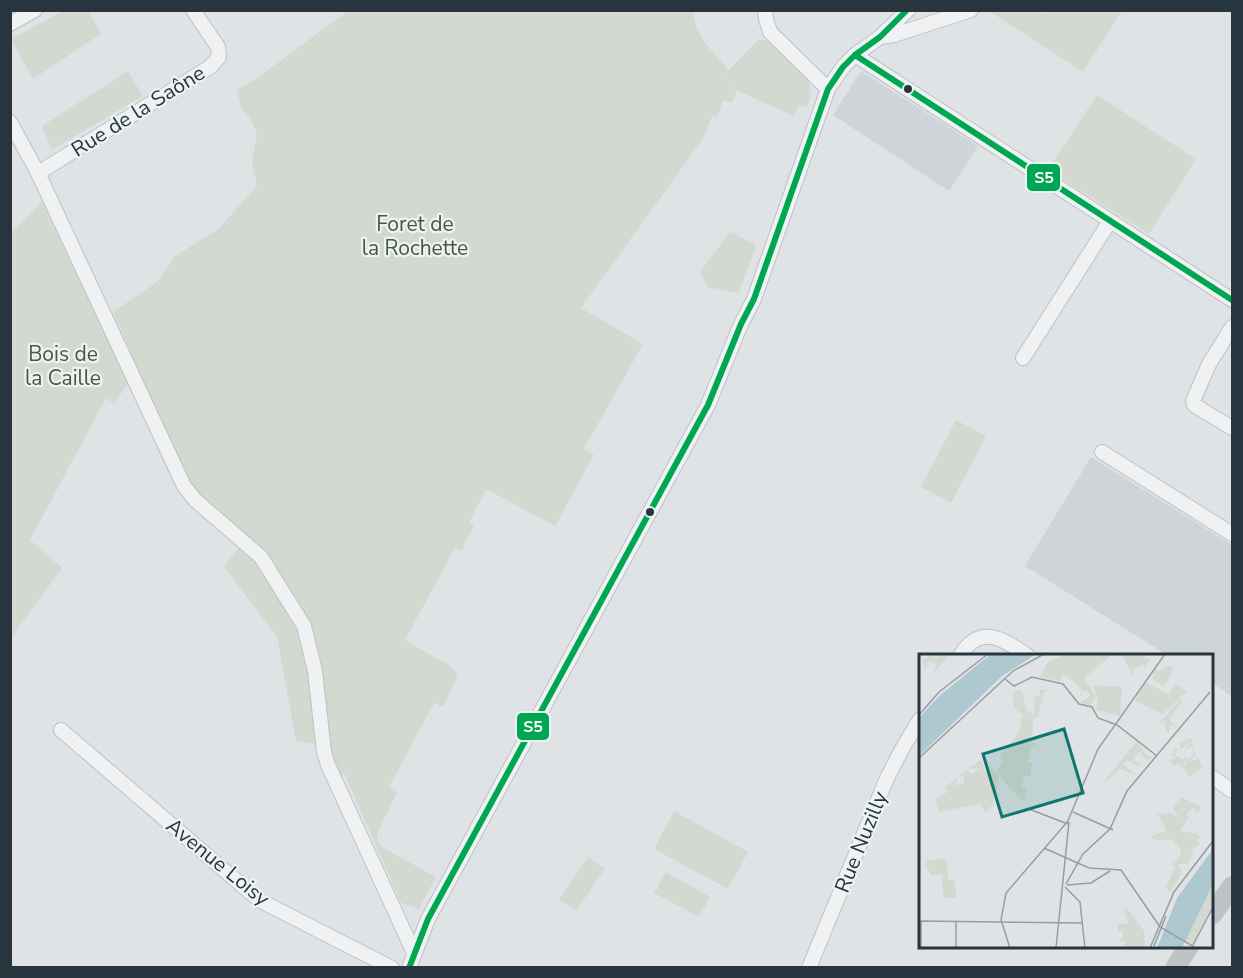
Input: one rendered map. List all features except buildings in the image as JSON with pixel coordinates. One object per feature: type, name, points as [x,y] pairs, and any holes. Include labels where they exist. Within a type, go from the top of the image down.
[{"type":"main road","points":[[1213,914],[1233,886]]},
{"type":"main road","points":[[1175,968],[1189,948]]},
{"type":"street","points":[[10,24],[35,10]]},
{"type":"street","name":"Rue de la Saône","points":[[38,173],[210,67],[219,57],[218,46],[193,10]]},
{"type":"street","points":[[765,10],[770,32],[828,89]]},
{"type":"street","points":[[409,968],[428,920],[708,405],[741,324],[754,299],[828,89],[843,67],[855,55],[880,37],[908,10]]},
{"type":"street","points":[[880,37],[894,35],[971,10]]},
{"type":"street","points":[[855,55],[1233,300]]},
{"type":"street","points":[[10,122],[38,173],[184,486],[195,500],[261,557],[304,626],[315,671],[324,752],[328,765],[414,953]]},
{"type":"street","points":[[1023,358],[1110,221]]},
{"type":"street","points":[[1233,327],[1209,364],[1193,401],[1194,405],[1233,428]]},
{"type":"street","points":[[1102,452],[1233,534]]},
{"type":"street","points":[[961,654],[966,646],[973,641],[992,636],[1004,639],[1025,654]]},
{"type":"street","name":"Rue Nuzilly","points":[[809,968],[887,778],[919,722]]},
{"type":"street","name":"Avenue Loisy","points":[[62,730],[259,900],[392,968]]},
{"type":"street","points":[[1213,778],[1233,791]]},
{"type":"shaded area","points":[[861,71],[978,146],[949,191],[833,115]]},
{"type":"shaded area","points":[[1091,457],[1232,545],[1232,696],[1213,684],[1213,654],[1165,654],[1025,566]]},
{"type":"green space","points":[[1047,10],[1122,11],[1083,72],[989,11],[1038,11],[1044,14]]},
{"type":"green space","points":[[63,11],[88,11],[101,34],[33,79],[11,39]]},
{"type":"green space","name":"Foret de la Rochette","points":[[348,11],[693,11],[701,36],[728,69],[722,77],[758,40],[766,40],[809,81],[811,95],[807,108],[798,105],[794,116],[738,91],[724,80],[737,91],[732,103],[723,100],[718,116],[713,115],[702,140],[581,308],[643,344],[584,449],[594,455],[555,526],[486,489],[469,523],[474,526],[461,551],[455,548],[405,640],[452,667],[457,678],[443,707],[434,703],[389,787],[397,793],[377,833],[378,842],[385,849],[436,877],[419,909],[401,903],[344,773],[342,777],[332,766],[322,674],[309,620],[266,554],[198,497],[184,474],[113,312],[158,281],[174,257],[218,229],[257,186],[252,162],[257,134],[250,118],[241,108],[237,89],[254,80]]},
{"type":"green space","points":[[128,71],[143,96],[52,150],[42,126]]},
{"type":"green space","points":[[1097,95],[1196,159],[1149,234],[1048,170]]},
{"type":"green space","name":"Bois de la Caille","points":[[42,202],[128,383],[114,404],[106,398],[30,540],[62,568],[11,638],[11,233]]},
{"type":"green space","points":[[730,232],[756,245],[739,293],[707,287],[700,272]]},
{"type":"green space","points":[[956,420],[986,436],[951,503],[921,487]]},
{"type":"green space","points":[[240,546],[256,560],[299,627],[308,660],[317,744],[296,741],[277,637],[224,567]]},
{"type":"green space","points":[[674,811],[748,852],[728,889],[654,849]]},
{"type":"green space","points":[[588,857],[605,869],[576,911],[559,899]]},
{"type":"green space","points":[[666,872],[710,897],[699,917],[654,893]]},
{"type":"transit line","name":"S5","points":[[409,968],[428,919],[708,405],[741,324],[754,299],[828,89],[843,67],[880,37],[907,10]]},
{"type":"transit line","name":"S5","points":[[855,55],[1232,300]]}]
